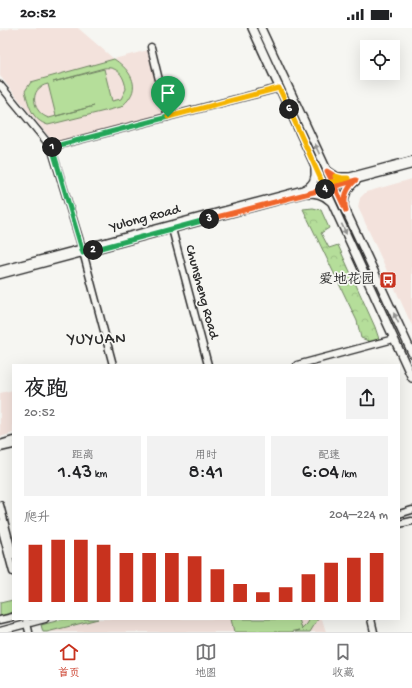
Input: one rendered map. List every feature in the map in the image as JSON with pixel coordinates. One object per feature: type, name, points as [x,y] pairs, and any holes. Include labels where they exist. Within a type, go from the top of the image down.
[{"type":"main road","points":[[252,28],[412,378]]},
{"type":"main road","points":[[261,28],[333,184],[408,337],[412,354]]},
{"type":"main road","points":[[271,70],[278,66]]},
{"type":"main road","points":[[314,164],[316,174],[315,178],[306,191],[321,195],[329,200],[333,205]]},
{"type":"main road","points":[[327,171],[337,177],[348,178]]},
{"type":"main road","points":[[346,211],[344,200],[345,195],[356,180]]},
{"type":"street","points":[[151,47],[168,117]]},
{"type":"street","points":[[0,85],[51,147],[83,250],[113,364]]},
{"type":"street","points":[[51,147],[279,88]]},
{"type":"street","name":"Yulong Road","points":[[333,184],[348,178],[412,160]]},
{"type":"street","name":"Yulong Road","points":[[0,270],[172,227],[324,186],[356,180],[412,165]]},
{"type":"street","name":"Chunsheng Road","points":[[172,227],[208,364]]},
{"type":"street","name":"Yulong Road","points":[[0,275],[83,250]]},
{"type":"street","points":[[304,364],[390,340],[393,336]]},
{"type":"street","points":[[316,364],[391,344],[398,346]]},
{"type":"street","points":[[0,444],[12,440]]},
{"type":"street","points":[[0,448],[12,445]]},
{"type":"street","points":[[0,505],[12,551]]},
{"type":"street","points":[[400,514],[412,510]]},
{"type":"street","points":[[400,524],[412,521]]},
{"type":"street","points":[[0,523],[12,568]]},
{"type":"street","points":[[0,620],[12,617]]},
{"type":"street","points":[[371,620],[374,632]]},
{"type":"street","points":[[0,631],[28,621]]},
{"type":"street","points":[[28,621],[29,632]]},
{"type":"street","points":[[28,621],[33,632]]},
{"type":"shaded area","points":[[12,28],[78,28],[114,59],[148,50],[165,114],[54,143],[0,76],[0,31]]},
{"type":"shaded area","points":[[412,179],[412,326],[358,207],[360,198],[366,192]]},
{"type":"shaded area","points":[[12,390],[12,433],[0,437],[0,393]]},
{"type":"shaded area","points":[[94,620],[322,620],[326,632],[47,632]]},
{"type":"green space","points":[[114,59],[123,66],[130,75],[133,91],[121,107],[48,125],[38,120],[30,107],[25,91],[31,82]],"holes":[[[104,68],[117,70],[122,76],[126,89],[121,99],[112,101],[104,69],[53,82]],[[48,84],[56,116],[94,106],[49,118],[39,111],[35,101],[37,90]]]},
{"type":"green space","points":[[313,208],[321,210],[329,228],[321,233],[329,248],[338,245],[379,339],[371,342],[361,338],[357,321],[303,209]]},
{"type":"green space","points":[[12,600],[12,612],[0,617],[0,603]]},
{"type":"green space","points":[[60,620],[94,620],[47,632],[43,632],[41,625]]},
{"type":"green space","points":[[231,620],[299,620],[302,629],[309,620],[317,620],[310,632],[295,632],[300,630],[290,632],[234,632]]},
{"type":"place","name":"爱地花园","points":[[388,280]]},
{"type":"district","name":"YUYUAN","points":[[97,340]]},
{"type":"route","points":[[168,117],[51,147],[83,253],[325,188],[334,186],[340,185],[356,180],[347,190],[345,195],[344,200],[346,211],[340,198],[338,194],[334,186],[332,182],[327,171],[337,177],[348,178],[332,182],[323,184],[279,88],[168,117]]}]
